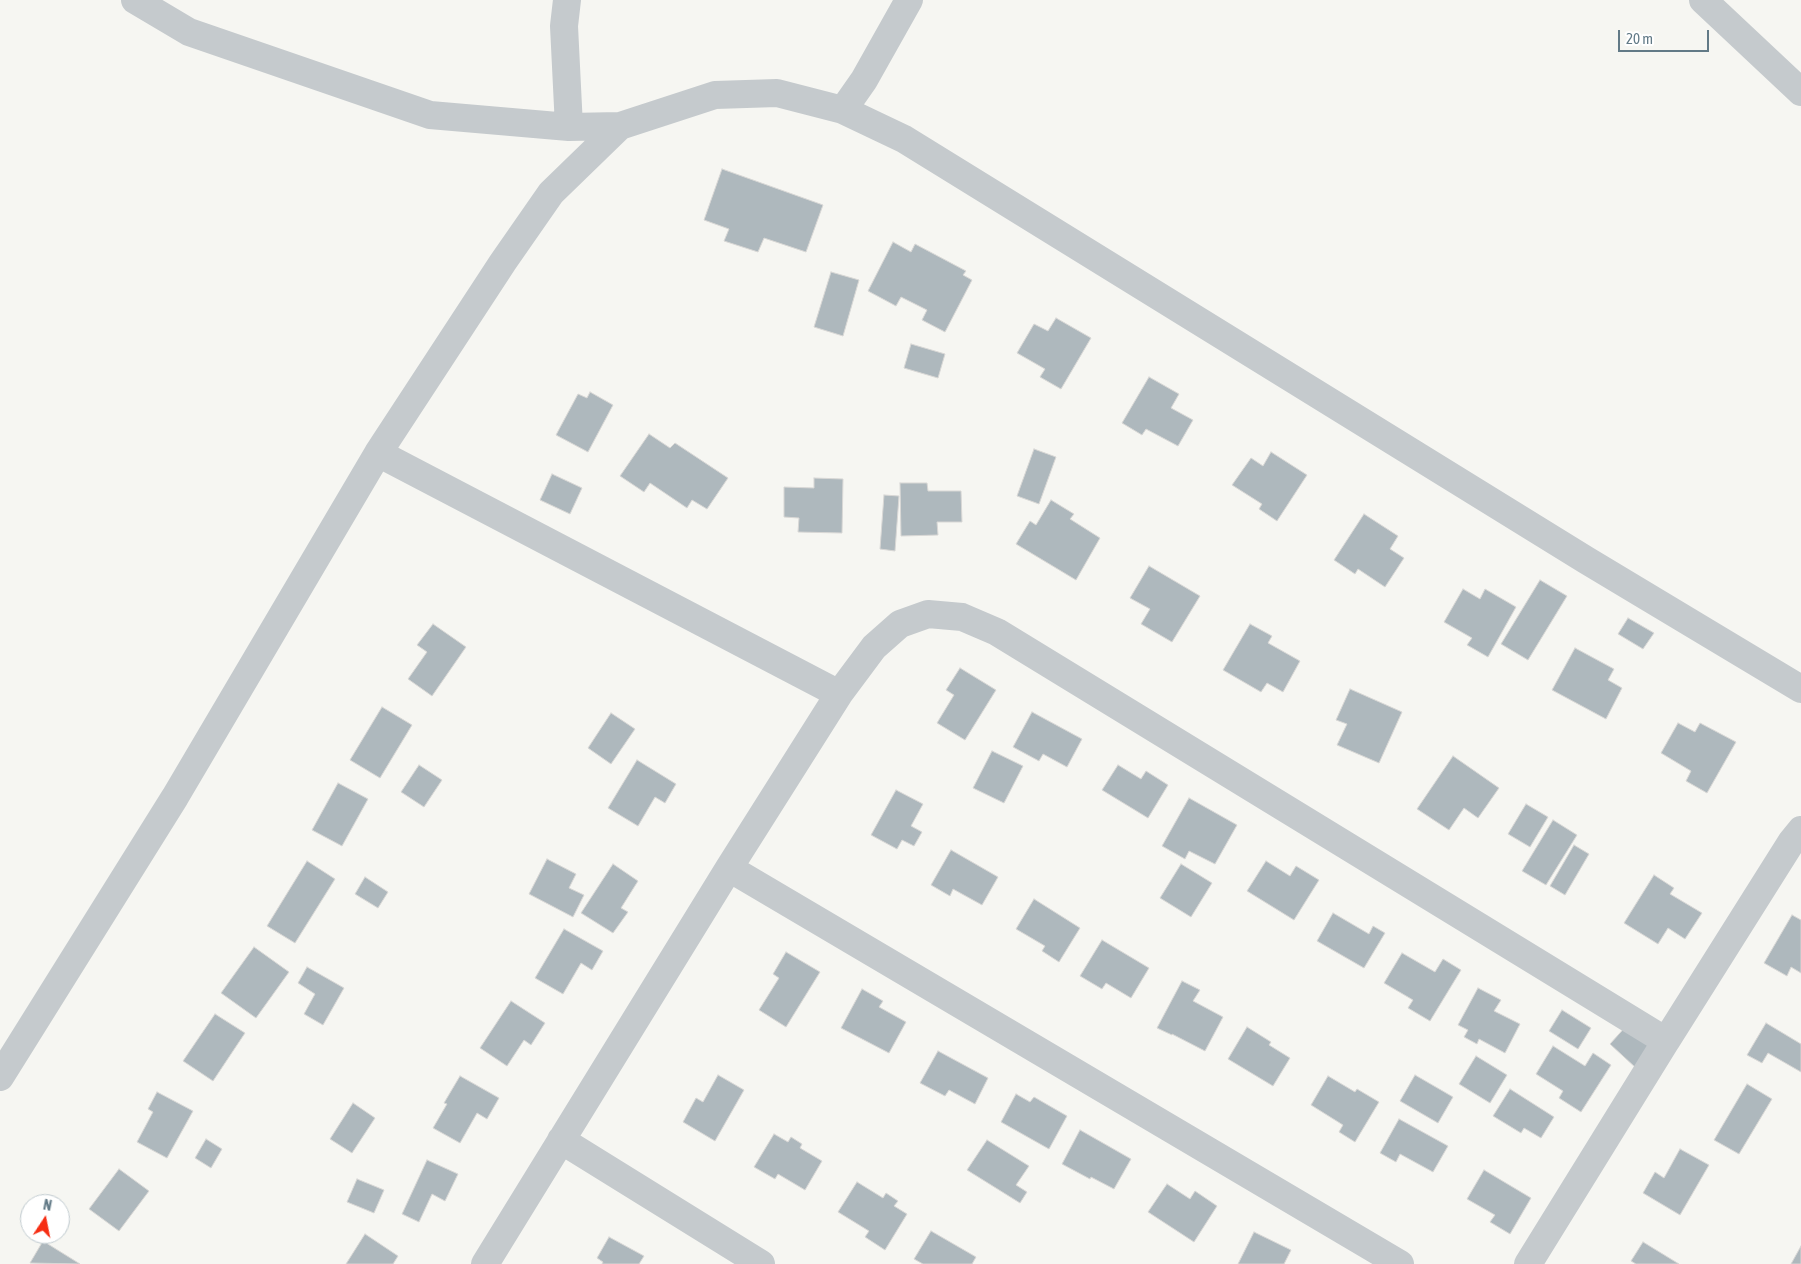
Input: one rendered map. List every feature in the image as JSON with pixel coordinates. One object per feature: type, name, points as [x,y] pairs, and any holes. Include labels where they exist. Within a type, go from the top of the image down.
[{"type":"street","points":[[135,0],[189,32],[430,115],[570,127],[620,126],[715,95],[777,93],[843,110],[904,139],[1586,560],[1801,689]]},
{"type":"street","points":[[567,0],[564,26],[570,127]]},
{"type":"street","points":[[843,110],[864,80],[909,0]]},
{"type":"street","points":[[1703,0],[1801,92]]},
{"type":"street","points":[[0,1077],[175,797],[378,453],[503,262],[551,193],[620,126]]},
{"type":"street","points":[[378,453],[838,694]]},
{"type":"street","points":[[485,1264],[838,694],[874,647],[900,624],[928,614],[962,617],[997,632],[1666,1041]]},
{"type":"street","points":[[1528,1264],[1666,1041],[1792,841],[1801,830]]},
{"type":"street","points":[[729,868],[1400,1264]]},
{"type":"street","points":[[561,1140],[760,1264]]},
{"type":"building","points":[[722,169],[823,205],[806,252],[764,238],[758,252],[724,241],[729,229],[704,220]]},
{"type":"building","points":[[893,242],[911,252],[915,244],[966,271],[963,275],[972,280],[945,332],[922,320],[927,310],[901,297],[896,306],[868,291]]},
{"type":"building","points":[[831,272],[859,280],[843,336],[814,327]]},
{"type":"building","points":[[1056,318],[1091,338],[1061,389],[1040,377],[1045,369],[1017,353],[1034,324],[1048,331]]},
{"type":"building","points":[[911,344],[945,354],[938,378],[904,368]]},
{"type":"building","points":[[1149,377],[1179,394],[1171,408],[1193,420],[1178,446],[1146,429],[1142,435],[1122,423]]},
{"type":"building","points":[[590,392],[613,405],[588,452],[556,435],[578,394],[587,398]]},
{"type":"building","points":[[649,434],[670,448],[675,443],[728,478],[707,509],[692,500],[687,508],[650,483],[644,492],[620,476]]},
{"type":"building","points":[[1034,449],[1056,457],[1039,504],[1017,496]]},
{"type":"building","points":[[1271,452],[1307,475],[1277,521],[1259,509],[1262,504],[1232,485],[1251,458],[1263,466]]},
{"type":"building","points":[[552,474],[582,488],[570,514],[540,500]]},
{"type":"building","points":[[814,478],[843,479],[842,533],[798,532],[799,518],[784,517],[784,487],[814,488]]},
{"type":"building","points":[[900,483],[927,483],[928,491],[961,491],[962,522],[937,522],[938,535],[901,536]]},
{"type":"building","points":[[884,495],[899,496],[895,551],[880,549]]},
{"type":"building","points":[[1051,500],[1074,514],[1070,519],[1100,538],[1076,580],[1016,544],[1030,521],[1036,525]]},
{"type":"building","points":[[1364,514],[1398,536],[1390,549],[1404,558],[1385,587],[1358,569],[1355,574],[1334,560]]},
{"type":"building","points":[[1149,566],[1200,596],[1172,642],[1141,624],[1150,609],[1130,598]]},
{"type":"building","points":[[1540,580],[1567,596],[1528,660],[1501,644]]},
{"type":"building","points":[[1463,589],[1480,599],[1485,589],[1516,607],[1488,657],[1467,645],[1472,638],[1444,622]]},
{"type":"building","points":[[1628,618],[1654,633],[1643,649],[1618,634]]},
{"type":"building","points":[[433,624],[466,647],[432,696],[408,679],[427,652],[417,645]]},
{"type":"building","points":[[1250,624],[1272,636],[1268,643],[1300,661],[1283,692],[1267,683],[1261,692],[1223,670]]},
{"type":"building","points":[[1575,648],[1614,669],[1608,680],[1622,688],[1606,719],[1552,690]]},
{"type":"building","points":[[960,668],[996,690],[965,740],[937,723],[954,695],[946,690]]},
{"type":"building","points":[[1350,689],[1402,712],[1379,763],[1337,745],[1347,724],[1336,720]]},
{"type":"building","points":[[382,707],[412,725],[380,778],[350,760]]},
{"type":"building","points":[[1032,712],[1082,739],[1067,767],[1043,754],[1039,761],[1013,747]]},
{"type":"building","points":[[611,713],[635,729],[611,764],[588,748]]},
{"type":"building","points":[[1678,723],[1695,732],[1700,723],[1736,742],[1707,793],[1686,781],[1691,771],[1661,753]]},
{"type":"building","points":[[992,751],[1023,766],[1004,803],[973,788]]},
{"type":"building","points":[[1453,756],[1499,788],[1478,818],[1464,808],[1449,830],[1417,809]]},
{"type":"building","points":[[637,760],[676,784],[665,803],[655,797],[638,826],[608,808]]},
{"type":"building","points":[[419,765],[442,780],[424,807],[401,792]]},
{"type":"building","points":[[1118,765],[1141,779],[1146,771],[1168,785],[1148,818],[1102,790]]},
{"type":"building","points":[[338,783],[368,799],[342,846],[312,830]]},
{"type":"building","points":[[896,790],[923,804],[911,826],[922,832],[914,846],[902,840],[897,849],[871,835]]},
{"type":"building","points":[[1189,798],[1237,825],[1215,864],[1189,851],[1185,859],[1162,846]]},
{"type":"building","points":[[1526,804],[1548,817],[1530,847],[1508,834]]},
{"type":"building","points":[[1553,820],[1577,835],[1546,885],[1522,871]]},
{"type":"building","points":[[1574,845],[1589,854],[1565,895],[1550,886]]},
{"type":"building","points":[[951,850],[998,877],[982,905],[953,889],[950,896],[931,885]]},
{"type":"building","points":[[547,859],[576,874],[569,888],[584,895],[573,917],[529,894]]},
{"type":"building","points":[[307,861],[335,879],[295,943],[267,926]]},
{"type":"building","points":[[1266,861],[1290,876],[1296,866],[1319,880],[1294,920],[1247,891]]},
{"type":"building","points":[[613,864],[638,881],[621,908],[628,912],[613,933],[581,913]]},
{"type":"building","points":[[1181,864],[1212,883],[1191,917],[1160,898]]},
{"type":"building","points":[[1654,875],[1674,888],[1670,894],[1702,913],[1685,939],[1668,928],[1658,944],[1624,923]]},
{"type":"building","points":[[365,877],[388,892],[378,908],[355,894]]},
{"type":"building","points":[[1034,899],[1080,928],[1059,962],[1042,951],[1045,946],[1016,929]]},
{"type":"building","points":[[1333,913],[1369,934],[1373,926],[1385,933],[1364,968],[1317,941]]},
{"type":"building","points":[[1792,915],[1801,920],[1801,973],[1791,967],[1787,976],[1764,963]]},
{"type":"building","points":[[564,929],[603,951],[592,970],[581,963],[563,994],[535,978]]},
{"type":"building","points":[[1102,940],[1149,968],[1131,998],[1106,983],[1102,989],[1080,976]]},
{"type":"building","points":[[254,947],[289,972],[256,1018],[221,993]]},
{"type":"building","points":[[786,952],[820,972],[786,1027],[759,1010],[779,978],[773,974]]},
{"type":"building","points":[[1402,953],[1435,972],[1443,959],[1461,970],[1430,1021],[1408,1008],[1413,1000],[1384,983]]},
{"type":"building","points":[[307,967],[344,988],[323,1025],[304,1014],[315,994],[298,983]]},
{"type":"building","points":[[1182,981],[1200,990],[1193,1001],[1223,1017],[1205,1051],[1157,1028]]},
{"type":"building","points":[[1478,988],[1501,1000],[1494,1011],[1520,1024],[1505,1053],[1479,1039],[1477,1044],[1464,1037],[1468,1030],[1458,1025]]},
{"type":"building","points":[[862,989],[883,1001],[879,1007],[906,1022],[889,1053],[841,1028]]},
{"type":"building","points":[[511,1001],[545,1023],[531,1045],[524,1040],[507,1066],[480,1048]]},
{"type":"building","points":[[1562,1010],[1591,1028],[1578,1049],[1549,1031]]},
{"type":"building","points":[[215,1014],[245,1033],[213,1081],[183,1061]]},
{"type":"building","points":[[1766,1023],[1801,1044],[1801,1072],[1768,1053],[1762,1063],[1747,1055]]},
{"type":"building","points":[[1628,1024],[1655,1048],[1636,1068],[1610,1044]]},
{"type":"building","points":[[1247,1027],[1271,1042],[1269,1045],[1290,1058],[1273,1086],[1228,1059]]},
{"type":"building","points":[[1553,1046],[1585,1066],[1593,1053],[1611,1065],[1581,1112],[1559,1098],[1563,1091],[1536,1074]]},
{"type":"building","points":[[938,1051],[988,1078],[975,1104],[949,1090],[945,1096],[920,1083]]},
{"type":"building","points":[[1476,1056],[1507,1075],[1490,1103],[1459,1084]]},
{"type":"building","points":[[718,1075],[744,1090],[715,1141],[683,1122],[696,1098],[703,1102]]},
{"type":"building","points":[[1415,1075],[1453,1097],[1438,1123],[1400,1101]]},
{"type":"building","points":[[460,1076],[499,1098],[487,1119],[477,1113],[460,1143],[433,1128],[447,1104],[444,1103]]},
{"type":"building","points":[[1328,1076],[1355,1092],[1357,1089],[1379,1102],[1355,1142],[1339,1132],[1343,1125],[1311,1105]]},
{"type":"building","points":[[1747,1084],[1772,1099],[1739,1154],[1714,1140]]},
{"type":"building","points":[[1510,1089],[1554,1117],[1541,1138],[1524,1128],[1521,1133],[1493,1116]]},
{"type":"building","points":[[157,1092],[193,1111],[167,1158],[137,1142],[153,1112],[148,1109]]},
{"type":"building","points":[[1016,1094],[1030,1102],[1034,1097],[1067,1116],[1049,1149],[1001,1122]]},
{"type":"building","points":[[353,1103],[375,1118],[352,1153],[330,1139]]},
{"type":"building","points":[[1399,1119],[1448,1146],[1433,1172],[1400,1154],[1396,1162],[1380,1153]]},
{"type":"building","points":[[1080,1130],[1131,1159],[1114,1189],[1062,1164]]},
{"type":"building","points":[[774,1134],[788,1142],[791,1137],[802,1144],[800,1148],[822,1161],[805,1190],[778,1174],[775,1179],[754,1167]]},
{"type":"building","points":[[206,1139],[222,1149],[211,1168],[195,1158]]},
{"type":"building","points":[[987,1140],[1029,1166],[1016,1185],[1027,1192],[1020,1203],[967,1170]]},
{"type":"building","points":[[1680,1149],[1709,1165],[1680,1215],[1643,1193],[1655,1172],[1664,1178]]},
{"type":"building","points":[[427,1160],[458,1174],[445,1201],[432,1194],[419,1222],[402,1214]]},
{"type":"building","points":[[119,1169],[149,1191],[119,1231],[89,1209]]},
{"type":"building","points":[[1484,1170],[1531,1198],[1510,1234],[1490,1222],[1495,1215],[1467,1199]]},
{"type":"building","points":[[357,1179],[384,1190],[374,1213],[347,1202]]},
{"type":"building","points":[[857,1182],[883,1198],[886,1193],[898,1201],[894,1206],[907,1214],[885,1250],[865,1237],[869,1231],[838,1212]]},
{"type":"building","points":[[1167,1184],[1190,1199],[1195,1191],[1217,1206],[1194,1242],[1148,1212]]},
{"type":"building","points":[[931,1231],[976,1257],[972,1264],[923,1264],[914,1259]]},
{"type":"building","points":[[1254,1232],[1291,1250],[1284,1264],[1238,1264]]},
{"type":"building","points":[[365,1234],[398,1256],[393,1264],[346,1264]]},
{"type":"building","points":[[609,1237],[644,1256],[639,1264],[602,1264],[603,1262],[597,1258]]},
{"type":"building","points":[[1643,1242],[1679,1264],[1636,1264],[1631,1261]]},
{"type":"building","points":[[41,1244],[48,1244],[80,1264],[30,1263]]},
{"type":"building","points":[[1801,1246],[1801,1264],[1791,1264]]}]
